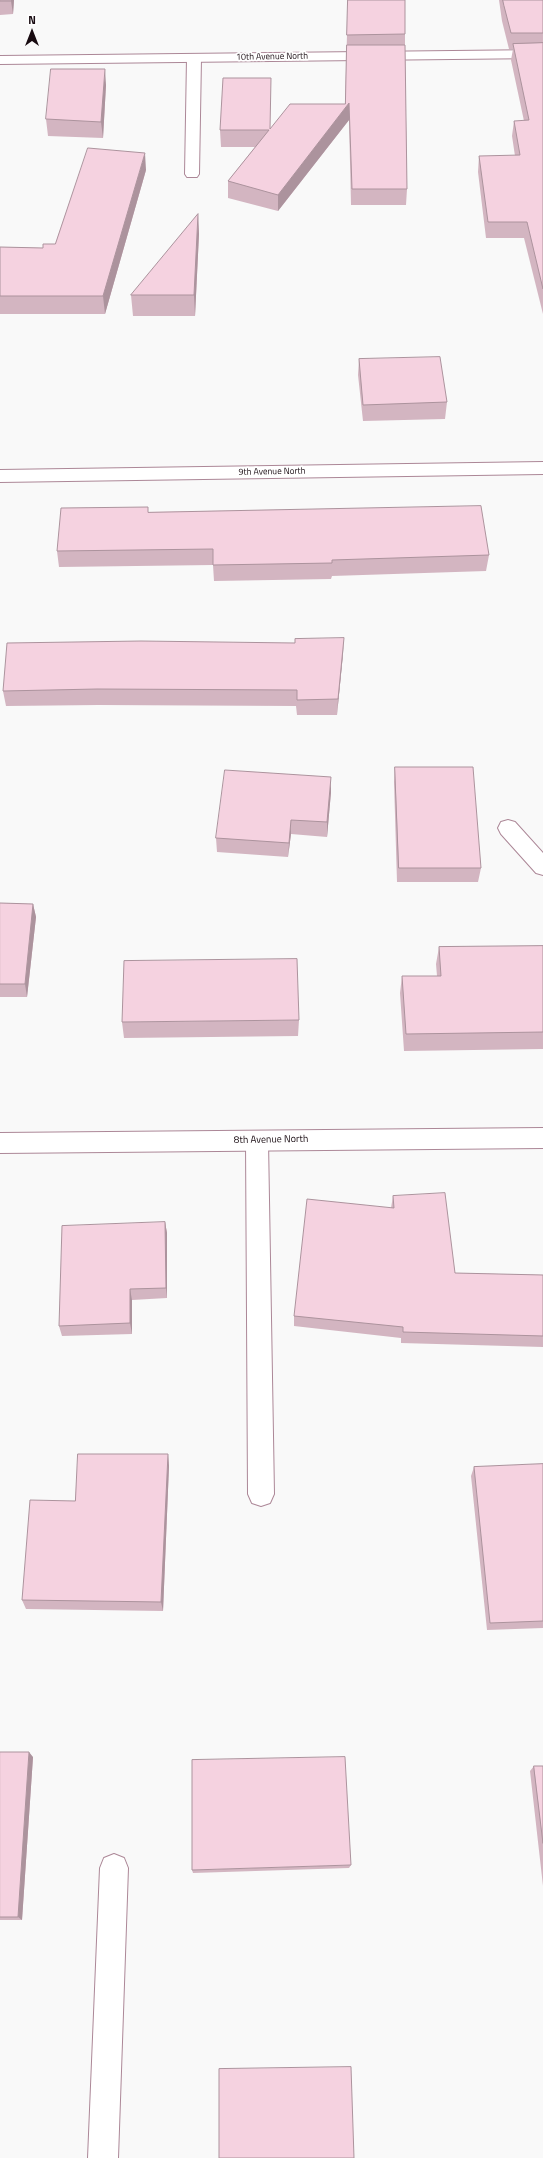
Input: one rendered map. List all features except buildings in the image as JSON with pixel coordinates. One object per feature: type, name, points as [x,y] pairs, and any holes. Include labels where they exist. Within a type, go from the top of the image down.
[{"type":"street","name":"10th Avenue North","points":[[0,60],[543,54]]},
{"type":"street","points":[[192,174],[194,58]]},
{"type":"street","name":"9th Avenue North","points":[[0,476],[543,468]]},
{"type":"street","points":[[508,828],[543,867]]},
{"type":"street","name":"8th Avenue North","points":[[0,1143],[543,1138]]},
{"type":"street","points":[[257,1141],[261,1494]]},
{"type":"street","points":[[102,2158],[114,1868]]}]
